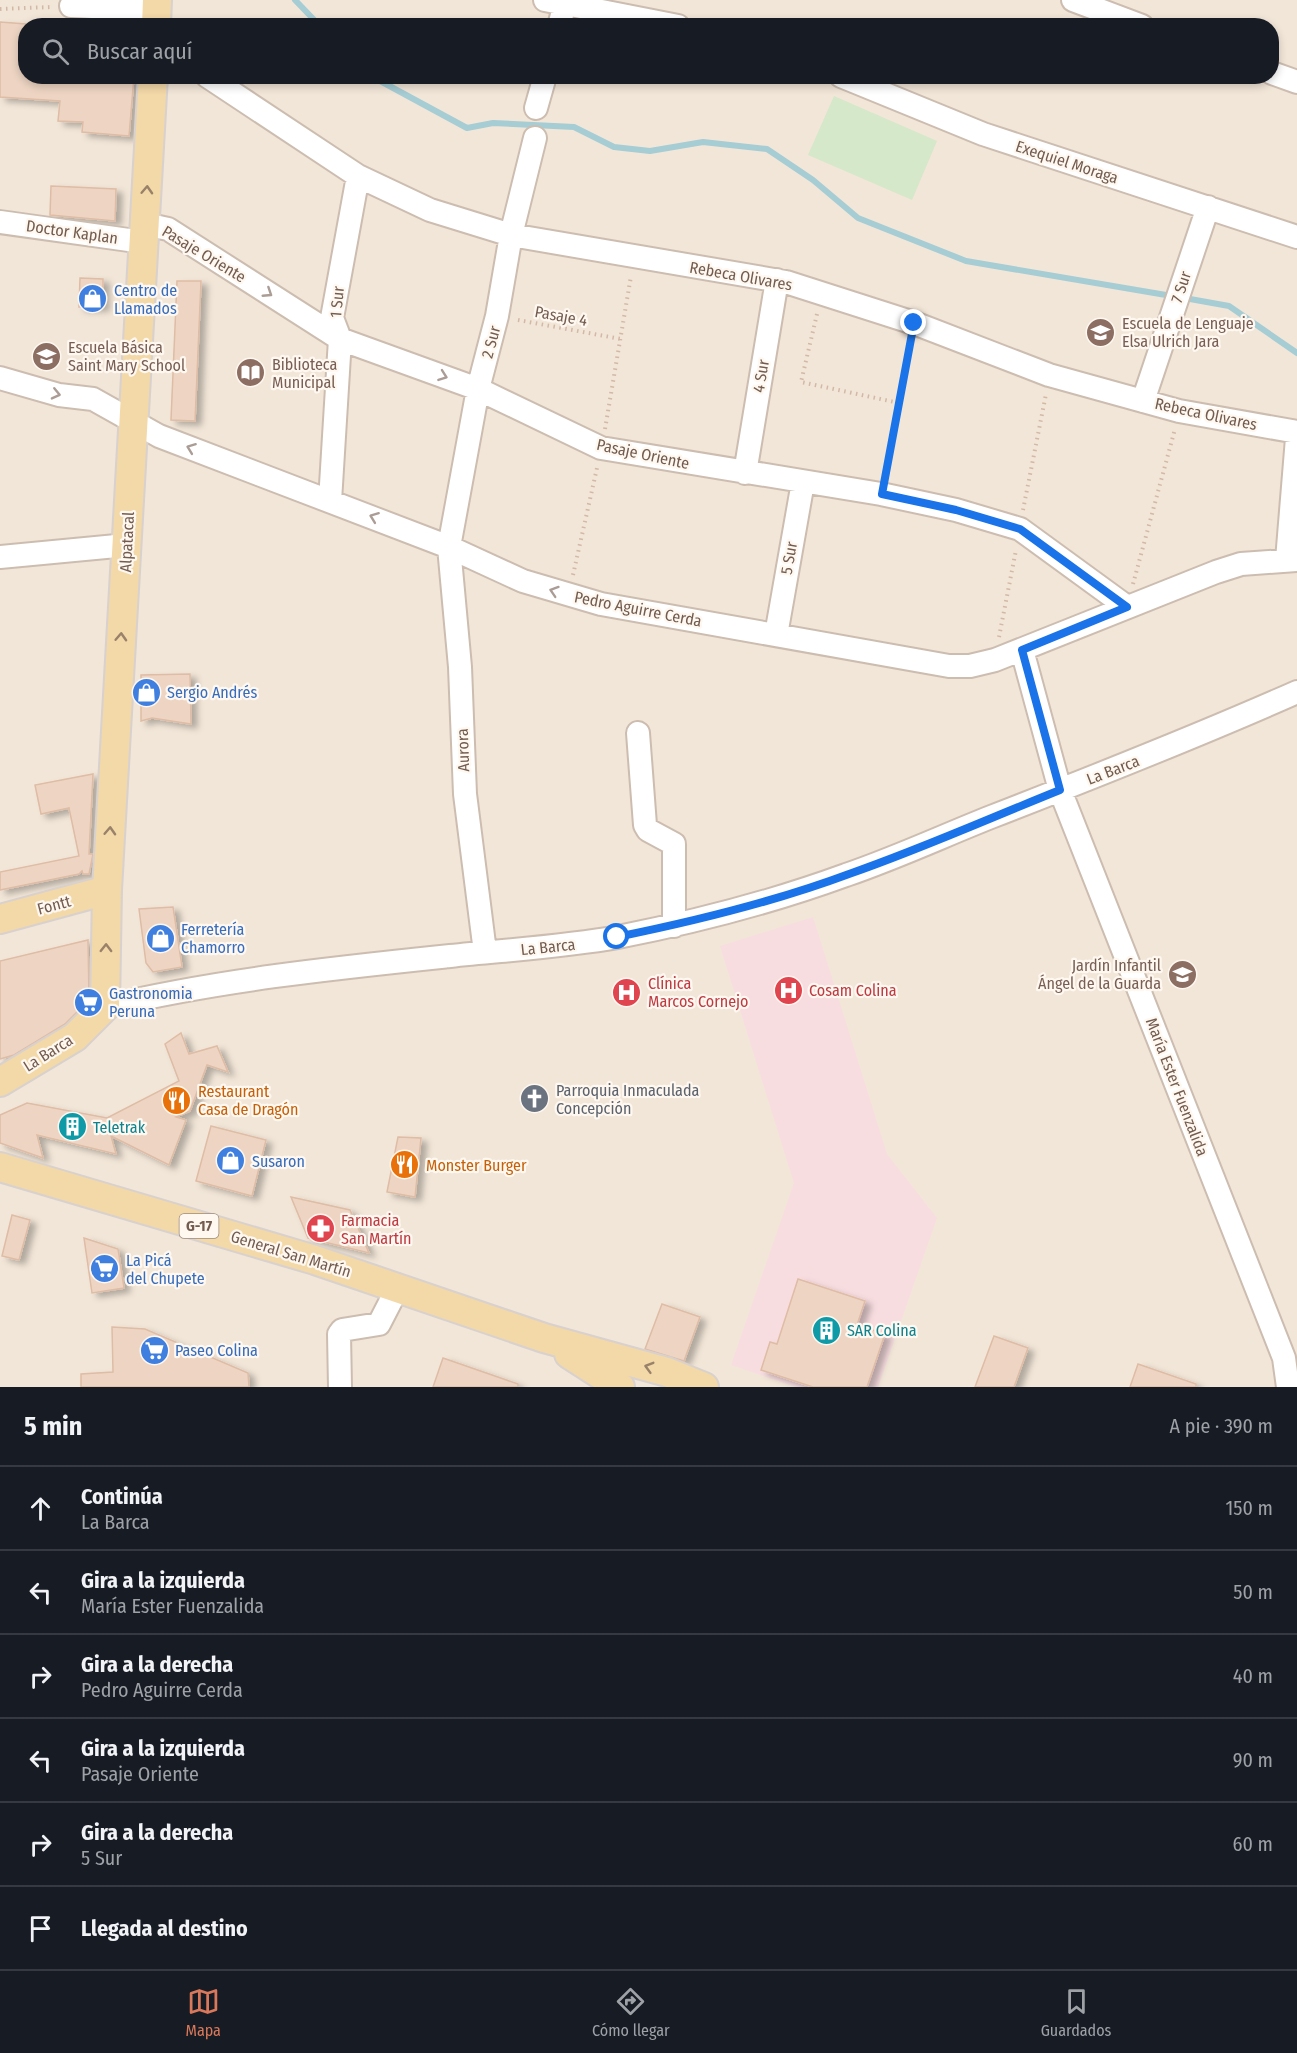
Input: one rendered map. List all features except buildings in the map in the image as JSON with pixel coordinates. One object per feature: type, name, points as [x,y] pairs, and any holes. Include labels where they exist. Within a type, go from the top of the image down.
[{"type":"main road","name":"Alpatacal","points":[[105,1007],[107,890],[153,84]]},
{"type":"main road","name":"Fontt","points":[[0,919],[107,890]]},
{"type":"main road","name":"La Barca","points":[[0,1082],[75,1037],[105,1007]]},
{"type":"main road","name":"General San Martín","points":[[0,1167],[315,1260],[544,1338],[667,1372],[704,1387]]},
{"type":"main road","name":"General San Martín","points":[[544,1338],[620,1387]]},
{"type":"street","points":[[1073,0],[1121,18]]},
{"type":"street","points":[[559,18],[559,1],[640,18]]},
{"type":"street","points":[[70,6],[157,12]]},
{"type":"street","points":[[1279,76],[1297,82]]},
{"type":"street","name":"Rebeca Olivares","points":[[219,84],[357,177],[430,210],[511,235],[777,280],[914,323],[1049,375],[1179,411],[1297,432]]},
{"type":"street","points":[[536,108],[543,84]]},
{"type":"street","name":"Exequiel Moraga","points":[[861,84],[983,134],[1297,237]]},
{"type":"street","name":"2 Sur","points":[[449,547],[478,389],[497,316],[511,235],[535,138]]},
{"type":"street","name":"1 Sur","points":[[330,501],[340,339],[332,318],[357,177]]},
{"type":"street","name":"7 Sur","points":[[1143,401],[1208,207]]},
{"type":"street","name":"Doctor Kaplan","points":[[0,222],[144,233]]},
{"type":"street","name":"Pasaje Oriente","points":[[144,233],[168,229],[340,339],[478,389],[601,448],[882,494],[956,510],[1020,529],[1127,607]]},
{"type":"street","name":"4 Sur","points":[[746,473],[777,280]]},
{"type":"street","name":"Pedro Aguirre Cerda","points":[[0,378],[59,395],[93,399],[159,436],[449,547],[523,581],[569,596],[949,666],[970,666],[995,660],[1232,567],[1292,560]]},
{"type":"street","points":[[1292,560],[1297,438]]},
{"type":"street","name":"5 Sur","points":[[776,635],[803,482]]},
{"type":"street","points":[[0,557],[127,545]]},
{"type":"street","name":"Aurora","points":[[449,547],[460,667],[465,794],[484,952]]},
{"type":"street","name":"María Ester Fuenzalida","points":[[1022,650],[1060,790],[1284,1358],[1292,1384]]},
{"type":"street","name":"La Barca","points":[[105,1007],[167,992],[211,985],[484,952],[560,947],[674,926],[763,902],[848,875],[1184,742],[1297,692]]},
{"type":"street","points":[[638,733],[645,825],[648,830],[674,844],[674,926]]},
{"type":"street","points":[[340,1387],[339,1334],[342,1330],[379,1324],[397,1289]]},
{"type":"path","points":[[0,9],[70,6]]},
{"type":"path","points":[[822,293],[801,382],[899,403]]},
{"type":"path","name":"Pasaje 4","points":[[497,316],[621,339]]},
{"type":"path","points":[[882,494],[914,323]]},
{"type":"path","points":[[1127,607],[1179,411]]},
{"type":"shaded area","points":[[0,0],[1297,0],[1297,1387],[0,1387]]},
{"type":"shaded area","points":[[813,917],[887,1154],[937,1218],[878,1387],[796,1387],[731,1365],[794,1183],[720,946]]},
{"type":"green space","points":[[834,96],[937,141],[912,200],[808,155]]},
{"type":"waterway","points":[[295,0],[312,18]]},
{"type":"waterway","points":[[386,84],[467,128],[493,123],[574,127],[614,147],[650,151],[703,142],[767,149],[813,180],[858,218],[966,261],[1166,295]]},
{"type":"waterway","points":[[1190,299],[1229,306],[1297,353]]},
{"type":"place","name":"Centro de Llamados","points":[[93,299]]},
{"type":"place","name":"Escuela de Lenguaje Elsa Ulrich Jara","points":[[1101,332]]},
{"type":"place","name":"Escuela Básica Saint Mary School","points":[[47,356]]},
{"type":"place","name":"Biblioteca Municipal","points":[[251,373]]},
{"type":"place","name":"Sergio Andrés","points":[[146,692]]},
{"type":"place","name":"Ferretería Chamorro","points":[[160,938]]},
{"type":"place","name":"Jardín Infantil Ángel de la Guarda","points":[[1182,974]]},
{"type":"place","name":"Cosam Colina","points":[[788,990]]},
{"type":"place","name":"Clínica Marcos Cornejo","points":[[627,992]]},
{"type":"place","name":"Gastronomia Peruna","points":[[88,1002]]},
{"type":"place","name":"Parroquia Inmaculada Concepción","points":[[535,1099]]},
{"type":"place","name":"Restaurant Casa de Dragón","points":[[177,1100]]},
{"type":"place","name":"Teletrak","points":[[72,1127]]},
{"type":"place","name":"Susaron","points":[[231,1161]]},
{"type":"place","name":"Monster Burger","points":[[405,1165]]},
{"type":"place","name":"Farmacia San Martín","points":[[320,1229]]},
{"type":"place","name":"La Picá del Chupete","points":[[105,1269]]},
{"type":"place","name":"SAR Colina","points":[[826,1330]]},
{"type":"place","name":"Paseo Colina","points":[[154,1350]]},
{"type":"route","points":[[617,937],[674,926],[785,896],[848,875],[1060,790],[1022,650],[1127,607],[1020,529],[956,510],[882,494],[914,323]]}]
